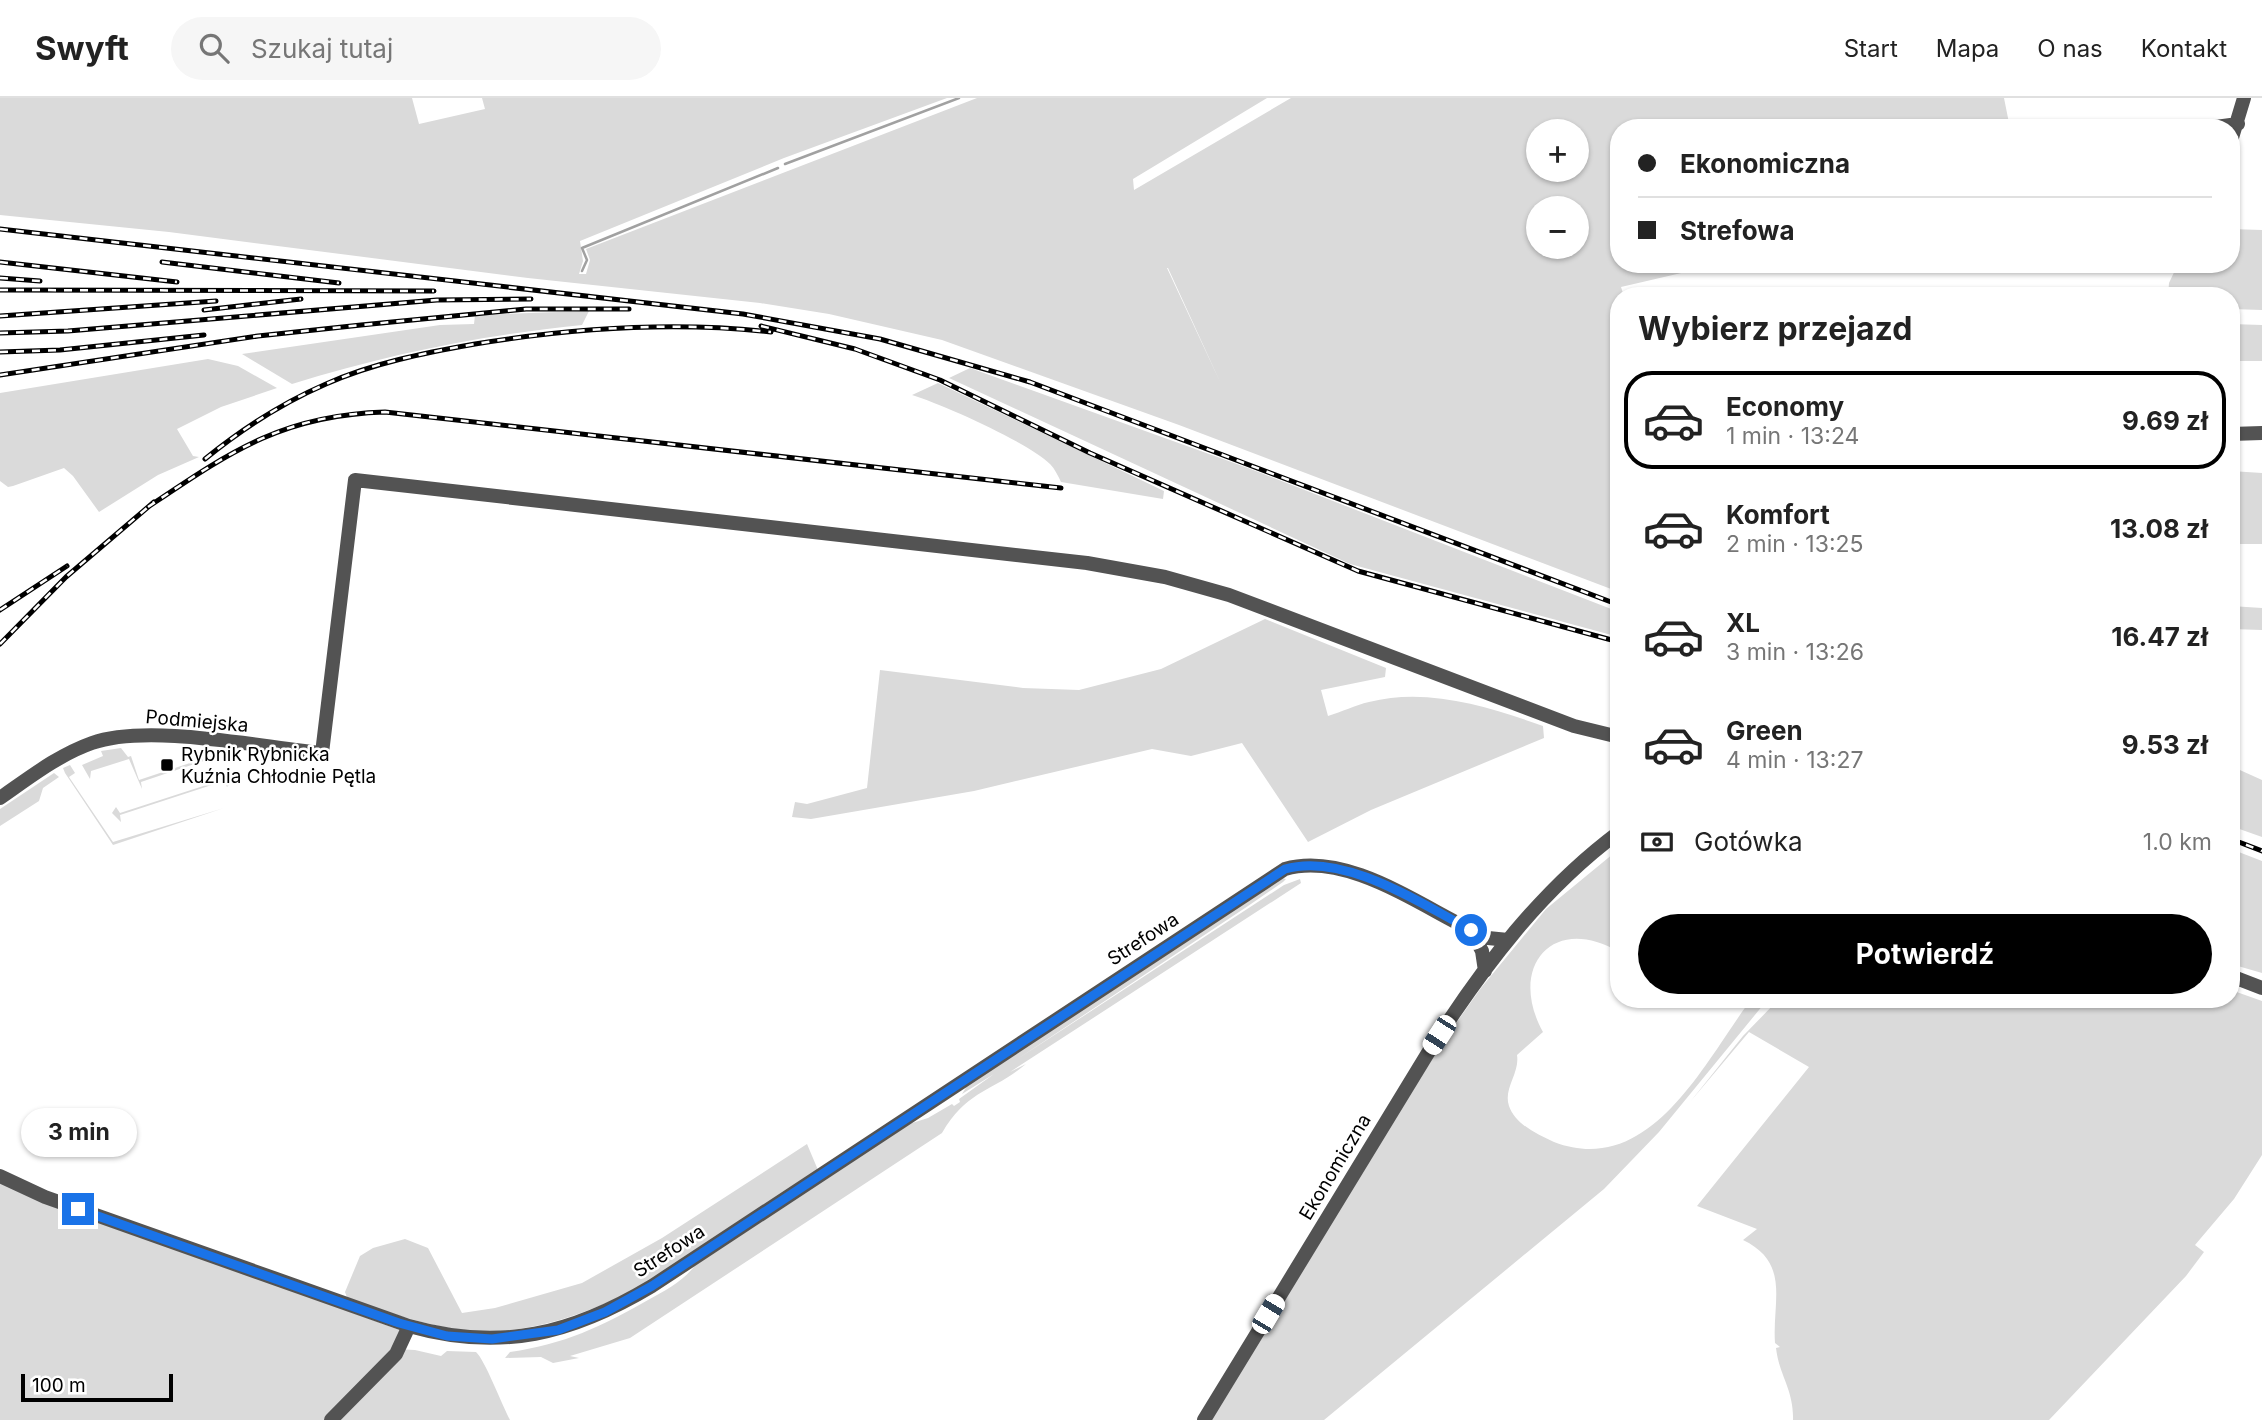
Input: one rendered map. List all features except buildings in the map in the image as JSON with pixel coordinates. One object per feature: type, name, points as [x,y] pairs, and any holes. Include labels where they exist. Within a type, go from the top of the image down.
[{"type":"street","points":[[2239,119],[2244,98]]},
{"type":"street","points":[[2240,433],[2262,433]]},
{"type":"street","name":"Podmiejska","points":[[0,798],[60,758],[114,737],[153,735],[322,753],[355,480],[1127,569],[1248,602],[1597,734]]},
{"type":"street","points":[[1597,734],[1610,736]]},
{"type":"street","points":[[1597,734],[1610,741]]},
{"type":"street","name":"Ekonomiczna","points":[[1204,1420],[1431,1048],[1508,940],[1543,898],[1610,838]]},
{"type":"street","name":"Strefowa","points":[[0,1176],[45,1197],[409,1326],[458,1337],[510,1338],[558,1330],[618,1306],[1285,869],[1315,865],[1352,872],[1471,930]]},
{"type":"street","points":[[1471,930],[1493,940],[1508,940]]},
{"type":"street","points":[[1471,930],[1482,951],[1485,971]]},
{"type":"street","points":[[2240,979],[2262,988]]},
{"type":"street","points":[[331,1420],[396,1354],[409,1326]]},
{"type":"shaded area","points":[[0,98],[412,98],[419,124],[485,109],[482,98],[947,98],[784,158],[580,241],[583,261],[579,274],[586,274],[590,260],[586,249],[977,98],[1267,98],[1133,179],[1134,190],[1291,98],[2004,98],[2008,119],[1610,119],[1610,273],[1681,273],[1621,287],[1610,287],[1610,589],[1179,425],[942,340],[829,314],[760,303],[528,278],[169,232],[0,215]],"holes":[[[1167,268],[1168,268],[1221,384]]]},
{"type":"shaded area","points":[[2240,229],[2262,230],[2262,310],[2240,309],[2240,287],[2169,287],[2174,273],[2240,273]]},
{"type":"shaded area","points":[[589,311],[582,325],[508,334],[436,347],[292,384],[242,354],[440,325],[474,324],[475,315]]},
{"type":"shaded area","points":[[2240,324],[2262,325],[2262,361],[2240,361]]},
{"type":"shaded area","points":[[208,359],[238,366],[277,388],[221,407],[177,429],[193,456],[199,457],[158,475],[99,512],[64,468],[13,486],[8,487],[0,481],[0,393]]},
{"type":"shaded area","points":[[970,368],[1248,468],[1610,609],[1610,635],[1350,564],[949,378]]},
{"type":"shaded area","points":[[938,383],[1164,491],[1163,499],[1061,482],[1050,464],[1023,445],[964,415],[912,395]]},
{"type":"shaded area","points":[[2240,472],[2262,473],[2262,544],[2240,544]]},
{"type":"shaded area","points":[[2240,607],[2262,608],[2262,630],[2240,629]]},
{"type":"shaded area","points":[[1265,619],[1386,668],[1385,677],[1321,690],[1328,716],[1364,703],[1391,698],[1436,698],[1480,706],[1543,726],[1544,738],[1371,810],[1308,842],[1242,743],[1191,756],[1152,749],[974,791],[811,819],[792,817],[795,802],[807,804],[867,788],[880,670],[1023,688],[1079,690],[1161,669]]},
{"type":"shaded area","points":[[121,748],[128,757],[131,756],[139,780],[214,755],[216,751],[230,752],[141,782],[142,789],[129,759],[91,771],[90,779],[82,765],[103,756],[101,751]]},
{"type":"shaded area","points":[[70,765],[75,773],[69,777],[113,842],[224,808],[113,845],[65,773],[63,768]]},
{"type":"shaded area","points":[[229,770],[237,776],[227,787],[224,781],[120,815],[121,822],[112,813],[116,807],[120,813],[231,777]]},
{"type":"shaded area","points":[[2240,770],[2262,780],[2262,837],[2240,829]]},
{"type":"shaded area","points":[[54,773],[59,777],[43,788],[39,801],[0,826],[0,809]]},
{"type":"shaded area","points":[[2240,852],[2262,861],[2262,973],[2240,967]]},
{"type":"shaded area","points":[[1610,856],[1610,948],[1595,942],[1574,939],[1556,943],[1543,953],[1534,968],[1530,987],[1533,1008],[1543,1032],[1517,1055],[1508,1093],[1509,1106],[1516,1118],[1534,1132],[1554,1142],[1587,1149],[1617,1144],[1645,1131],[1669,1110],[1691,1085],[1745,1008],[1761,1008],[1659,1132],[1604,1189],[1324,1420],[1210,1420],[1432,1057],[1481,988],[1546,909]]},
{"type":"shaded area","points":[[1282,878],[1286,879],[1007,1066],[1284,885],[1300,879],[1301,883],[1010,1072],[1026,1064],[971,1099],[942,1133],[630,1338],[570,1356],[579,1358],[553,1363],[541,1357],[505,1358],[510,1352],[530,1349],[582,1333],[668,1289],[696,1264],[909,1124],[960,1102],[959,1099],[994,1074],[962,1094],[967,1086]]},
{"type":"shaded area","points":[[2240,993],[2262,1001],[2262,1155],[2234,1199],[2195,1245],[2204,1252],[2186,1276],[2049,1420],[1793,1420],[1791,1400],[1776,1348],[1780,1347],[1775,1343],[1776,1285],[1773,1272],[1768,1260],[1758,1249],[1743,1240],[1757,1229],[1697,1206],[1809,1067],[1749,1032],[1690,1102],[1743,1036],[1770,1008],[2240,1008]]},
{"type":"shaded area","points":[[807,1144],[818,1170],[741,1224],[657,1277],[614,1300],[569,1317],[523,1328],[461,1330],[348,1300],[345,1292],[360,1256],[373,1248],[405,1239],[428,1248],[462,1313],[495,1308],[582,1283],[662,1238]]},
{"type":"shaded area","points":[[0,1182],[402,1331],[395,1349],[441,1356],[447,1351],[476,1352],[489,1373],[510,1420],[0,1420]]},
{"type":"waterway","points":[[785,164],[959,98]]},
{"type":"waterway","points":[[582,271],[587,260],[582,248],[778,168]]},
{"type":"railway","points":[[0,229],[743,314],[880,339],[1030,382],[1610,602]]},
{"type":"railway","points":[[0,262],[177,282]]},
{"type":"railway","points":[[162,262],[339,283]]},
{"type":"railway","points":[[0,278],[40,281]]},
{"type":"railway","points":[[0,290],[434,291]]},
{"type":"railway","points":[[204,310],[301,299]]},
{"type":"railway","points":[[0,333],[68,331],[437,300],[531,299]]},
{"type":"railway","points":[[0,316],[216,301]]},
{"type":"railway","points":[[0,375],[258,336],[361,325],[526,309],[629,309]]},
{"type":"railway","points":[[761,326],[855,349],[940,380],[1090,453],[1358,571],[1610,640]]},
{"type":"railway","points":[[205,459],[263,417],[310,391],[362,370],[418,355],[512,338],[585,330],[696,327],[771,332]]},
{"type":"railway","points":[[0,352],[60,350],[204,335]]},
{"type":"railway","points":[[148,507],[205,469],[286,429],[316,420],[385,412],[1061,488]]},
{"type":"railway","points":[[0,644],[66,577],[154,502]]},
{"type":"railway","points":[[0,610],[67,566]]},
{"type":"railway","points":[[2240,842],[2262,851]]},
{"type":"place","name":"Rybnik Rybnicka Kuźnia Chłodnie Pętla","points":[[167,765]]},
{"type":"route","points":[[78,1209],[427,1331],[470,1339],[540,1334],[575,1325],[618,1306],[652,1286],[1285,869],[1306,864],[1352,872],[1471,930]]}]
